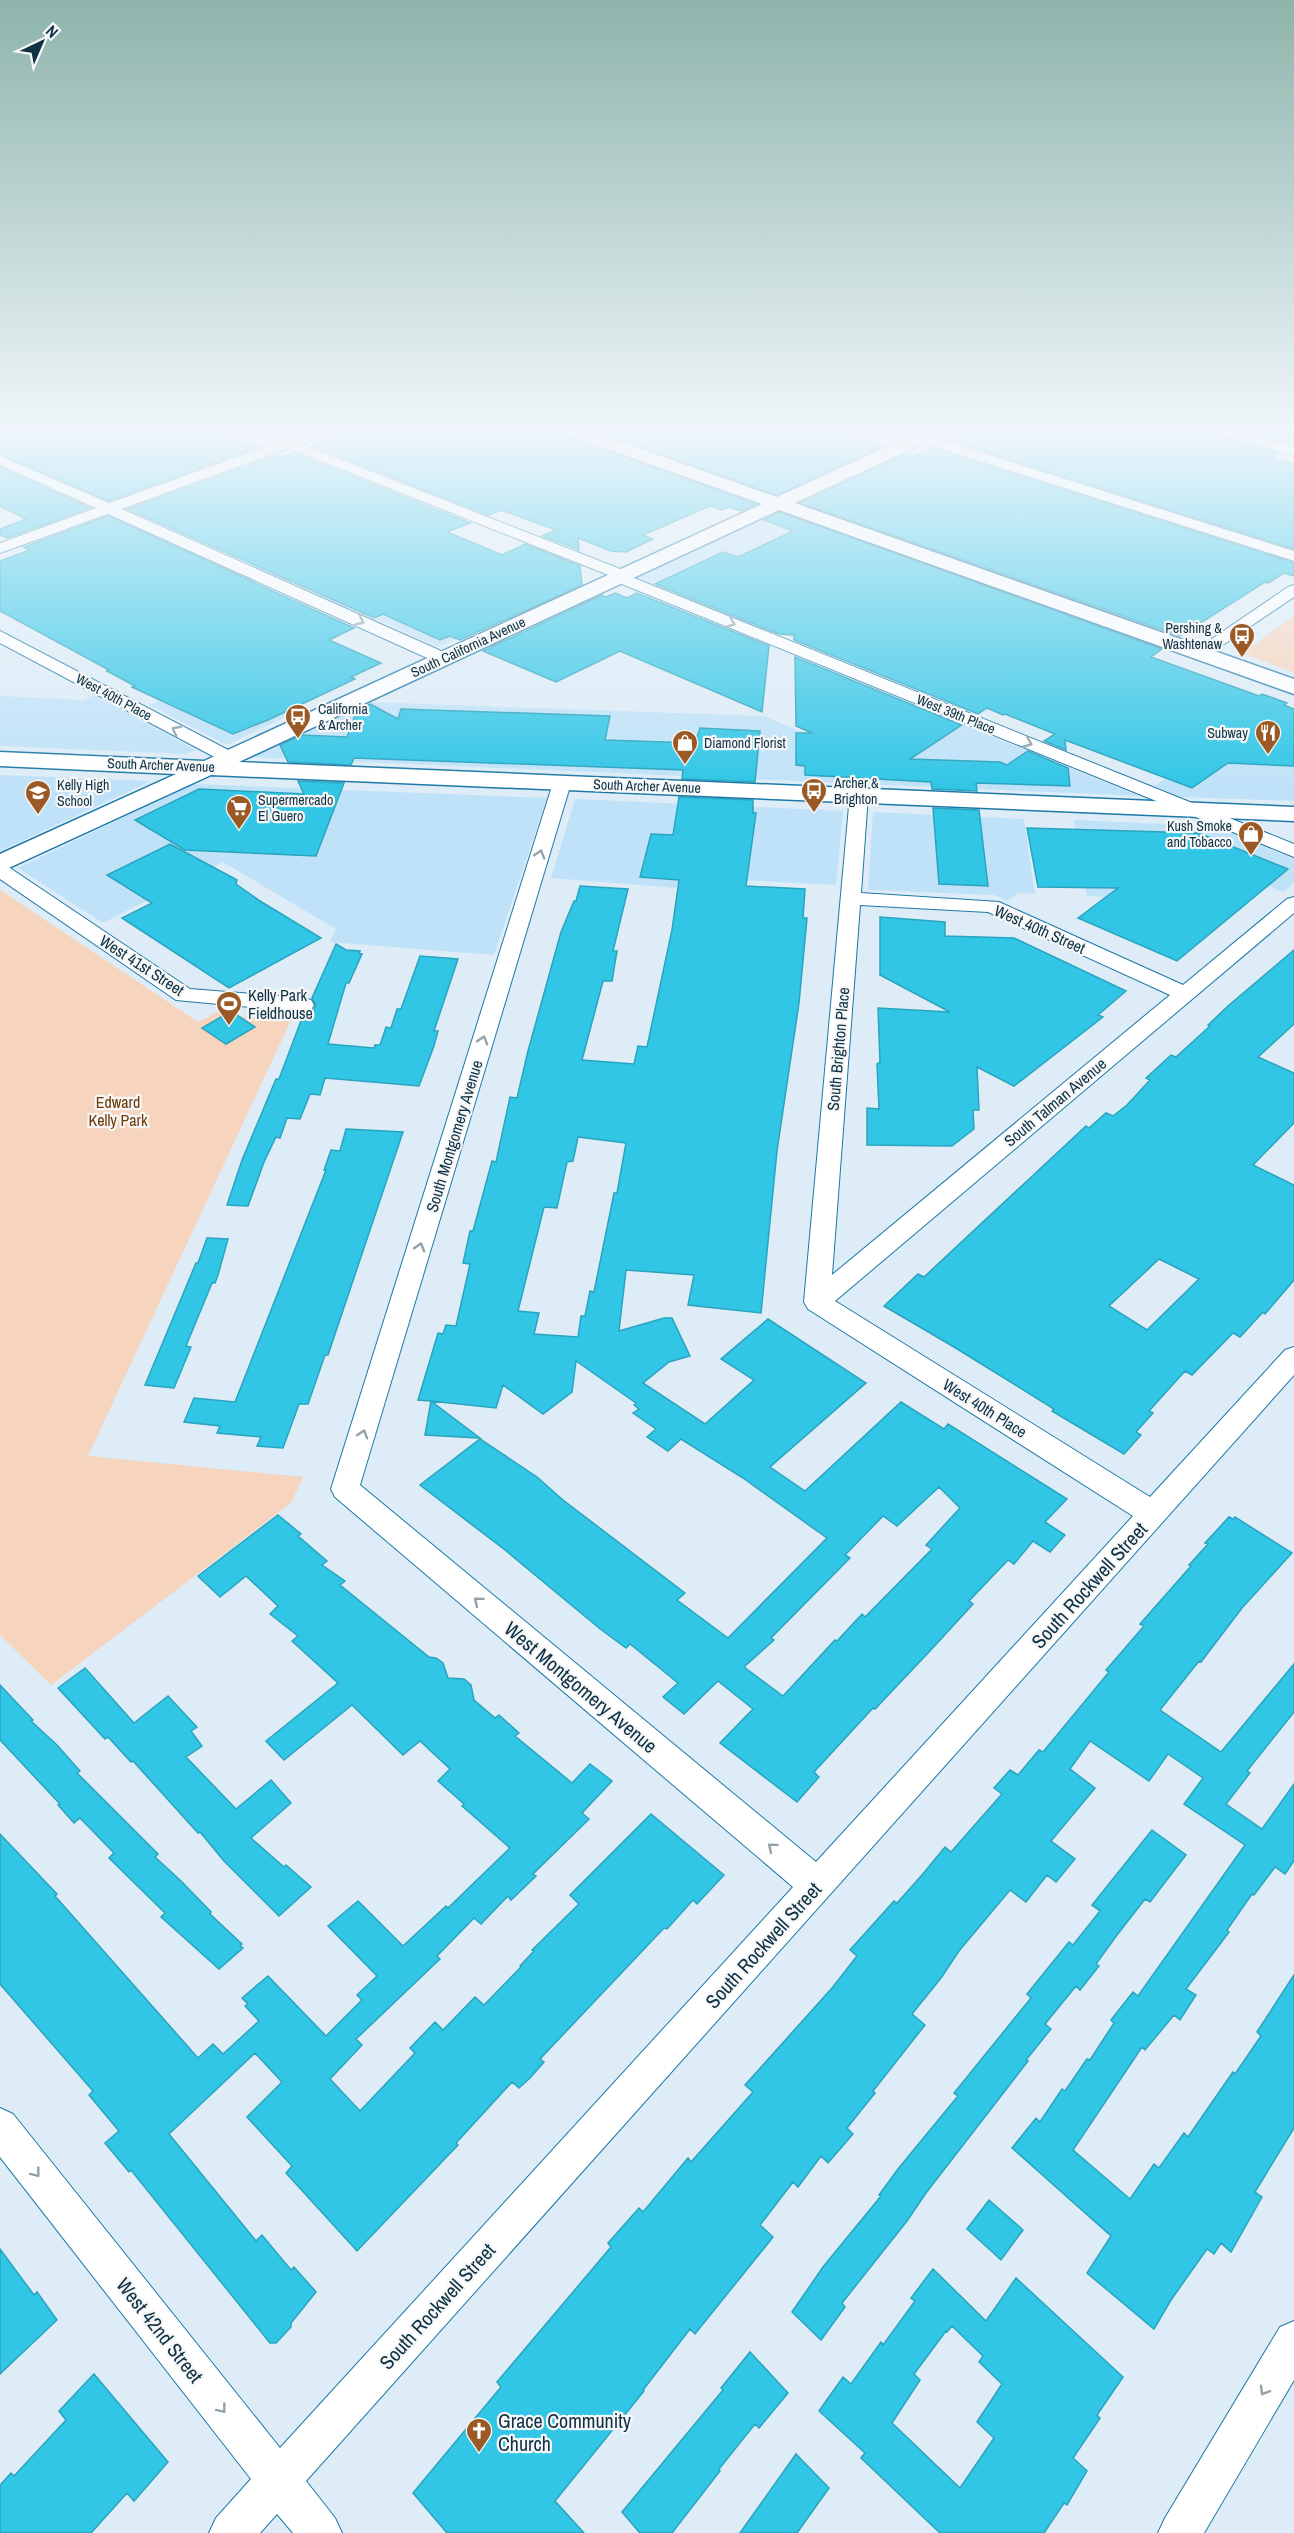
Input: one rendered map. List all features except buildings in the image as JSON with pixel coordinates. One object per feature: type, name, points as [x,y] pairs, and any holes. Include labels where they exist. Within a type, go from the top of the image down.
[{"type":"main road","name":"South California Avenue","points":[[0,864],[678,549]]},
{"type":"main road","points":[[908,549],[1294,687]]},
{"type":"main road","name":"South Archer Avenue","points":[[0,759],[217,762],[562,783],[1294,814]]},
{"type":"street","points":[[200,549],[442,658]]},
{"type":"street","name":"West 39th Place","points":[[553,549],[1294,851]]},
{"type":"street","points":[[1274,549],[1294,556]]},
{"type":"street","points":[[1199,653],[1294,590]]},
{"type":"street","name":"West 40th Place","points":[[0,636],[217,762]]},
{"type":"street","name":"South Montgomery Avenue","points":[[345,1489],[562,783]]},
{"type":"street","name":"South Brighton Place","points":[[817,1302],[859,795]]},
{"type":"street","name":"West 41st Street","points":[[0,870],[184,995],[303,1005]]},
{"type":"street","name":"West 40th Street","points":[[850,898],[992,906],[1185,994]]},
{"type":"street","name":"South Talman Avenue","points":[[817,1302],[1294,903]]},
{"type":"street","name":"West 40th Place","points":[[817,1302],[1153,1514]]},
{"type":"street","name":"South Rockwell Street","points":[[231,2533],[1294,1357]]},
{"type":"street","name":"West Montgomery Avenue","points":[[345,1489],[817,1885]]},
{"type":"street","name":"West 42nd Street","points":[[0,2127],[320,2533]]},
{"type":"street","points":[[1180,2533],[1294,2341]]},
{"type":"shaded area","points":[[694,549],[752,549],[711,569],[697,564],[652,584],[634,577]]},
{"type":"shaded area","points":[[387,600],[465,635],[439,647],[360,612]]},
{"type":"shaded area","points":[[221,673],[298,711],[227,745],[149,705]]},
{"type":"shaded area","points":[[94,695],[196,750],[186,754],[0,746],[0,696],[83,700]]},
{"type":"shaded area","points":[[370,702],[764,716],[892,770],[964,725],[1139,796],[251,757]]},
{"type":"shaded area","points":[[1221,741],[1294,743],[1294,801],[1180,797],[1155,786]]},
{"type":"shaded area","name":"Kelly High School","points":[[0,775],[151,781],[0,851]]},
{"type":"shaded area","points":[[193,784],[547,798],[494,955],[330,942],[336,929],[223,862],[103,923],[18,868]]},
{"type":"shaded area","points":[[575,799],[843,811],[836,885],[717,879],[715,891],[551,878]]},
{"type":"shaded area","points":[[873,812],[1024,819],[1035,894],[1018,893],[1007,901],[994,895],[868,890]]},
{"type":"shaded area","points":[[1074,820],[1213,826],[1294,859],[1294,883],[1283,892],[1223,867],[1185,901],[1087,896]]},
{"type":"green space","points":[[1294,616],[1294,671],[1242,653]]},
{"type":"green space","name":"Edward Kelly Park","points":[[0,890],[198,1022],[227,1007],[242,1017],[291,1020],[88,1456],[303,1477],[291,1503],[51,1685],[0,1635]]},
{"type":"place","name":"Pershing & Washtenaw","points":[[1242,659]]},
{"type":"place","name":"California & Archer","points":[[298,740]]},
{"type":"place","name":"Subway","points":[[1268,756]]},
{"type":"place","name":"Diamond Florist","points":[[685,766]]},
{"type":"place","name":"Archer & Brighton","points":[[814,814]]},
{"type":"place","name":"Kelly High School","points":[[38,816]]},
{"type":"place","name":"Supermercado El Guero","points":[[239,831]]},
{"type":"place","name":"Kush Smoke and Tobacco","points":[[1251,857]]},
{"type":"place","name":"Kelly Park Fieldhouse","points":[[229,1027]]},
{"type":"place","name":"Grace Community Church","points":[[479,2454]]}]
